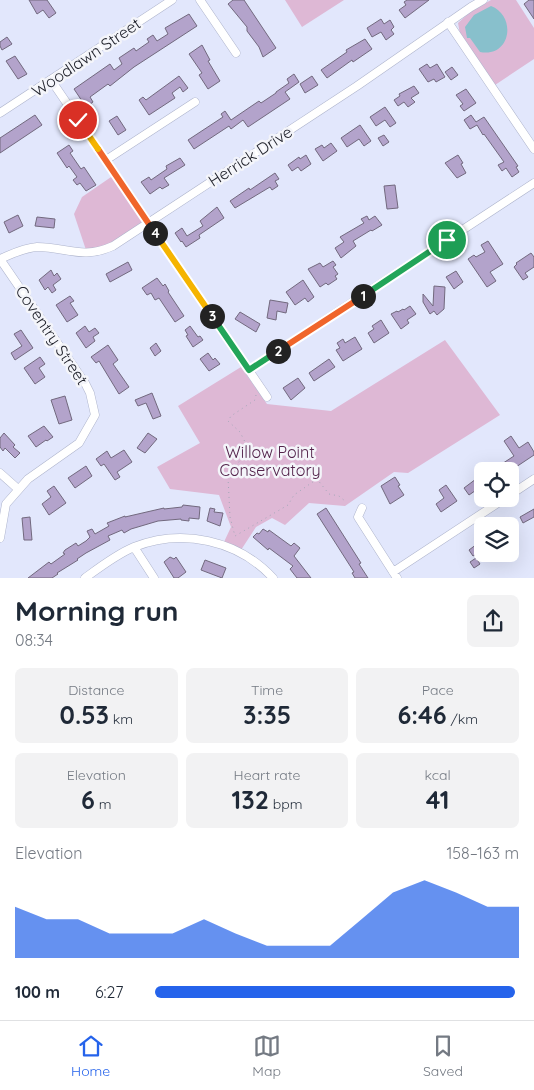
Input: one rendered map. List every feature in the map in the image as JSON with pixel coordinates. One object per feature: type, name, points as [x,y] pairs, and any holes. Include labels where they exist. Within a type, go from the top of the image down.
[{"type":"street","name":"Woodlawn Street","points":[[0,113],[172,0]]},
{"type":"street","points":[[200,0],[236,53]]},
{"type":"street","name":"Herrick Drive","points":[[0,260],[18,251],[37,247],[77,253],[99,251],[114,246],[357,86],[448,22],[483,0]]},
{"type":"street","points":[[448,22],[534,149]]},
{"type":"street","points":[[50,80],[267,397]]},
{"type":"street","points":[[106,160],[195,102]]},
{"type":"street","points":[[249,370],[534,183]]},
{"type":"street","name":"Coventry Street","points":[[0,260],[85,383],[90,393],[95,415],[78,443],[28,479],[18,489]]},
{"type":"street","points":[[0,473],[18,489],[6,504],[0,538]]},
{"type":"street","points":[[519,489],[534,479]]},
{"type":"street","points":[[362,508],[358,517],[395,575],[493,507]]},
{"type":"street","points":[[85,578],[134,547],[169,539],[208,540],[242,553],[262,567],[273,578]]},
{"type":"street","points":[[134,547],[154,578]]},
{"type":"path","points":[[236,536],[230,517],[228,478],[232,467],[240,461],[248,448],[240,432],[228,421],[231,416],[255,400],[257,396],[254,392]]},
{"type":"path","points":[[233,540],[236,536],[288,505],[294,495],[317,478],[329,494],[339,496],[345,501]]},
{"type":"green space","points":[[285,0],[344,0],[302,27]]},
{"type":"green space","points":[[491,0],[516,0],[534,28],[534,59],[495,85],[460,34],[458,23],[470,12]]},
{"type":"green space","points":[[114,175],[147,223],[117,242],[87,253],[74,214],[82,197]]},
{"type":"green space","name":"Willow Point Conservatory","points":[[445,340],[500,415],[408,473],[394,472],[345,506],[309,503],[285,525],[272,518],[256,527],[241,550],[224,542],[231,527],[219,495],[170,489],[157,467],[200,443],[178,406],[241,367],[267,404],[331,411]]},
{"type":"shaded area","points":[[491,6],[505,18],[507,35],[504,43],[498,49],[490,52],[480,52],[470,38],[467,38],[465,27],[474,15]]},
{"type":"building","points":[[29,0],[47,0],[56,13],[49,18],[43,10],[37,14]]},
{"type":"building","points":[[233,0],[244,0],[276,48],[263,57],[259,47],[247,31],[247,27],[228,4]]},
{"type":"building","points":[[407,0],[429,0],[405,18],[399,10],[406,5],[404,2]]},
{"type":"building","points":[[529,0],[534,0],[534,19],[524,4]]},
{"type":"building","points":[[189,14],[197,26],[134,67],[110,86],[108,84],[90,97],[93,102],[86,107],[74,89],[110,64],[114,70],[122,64],[119,58],[134,48],[136,51],[149,42],[147,39],[153,35],[157,41],[168,34],[165,28]]},
{"type":"building","points":[[381,19],[384,24],[390,20],[394,27],[391,30],[394,34],[386,40],[381,32],[372,37],[367,28]]},
{"type":"building","points":[[7,37],[12,44],[2,50],[0,42]]},
{"type":"building","points":[[365,39],[372,49],[353,62],[352,60],[327,78],[321,70],[347,52],[346,50]]},
{"type":"building","points":[[202,45],[210,60],[208,61],[220,81],[208,89],[199,75],[202,73],[189,54]]},
{"type":"building","points":[[15,56],[27,74],[18,79],[6,61]]},
{"type":"building","points":[[427,64],[430,68],[437,64],[445,77],[436,82],[434,79],[428,82],[419,69]]},
{"type":"building","points":[[452,67],[458,75],[451,80],[445,72]]},
{"type":"building","points":[[294,74],[299,82],[285,92],[290,99],[248,127],[243,120],[231,129],[229,126],[194,149],[188,140],[223,117],[221,114],[225,111],[231,120],[259,101],[261,103],[276,93],[289,83],[287,79]]},
{"type":"building","points":[[179,76],[188,88],[183,92],[180,87],[172,93],[175,98],[149,115],[139,100],[143,97],[146,100]]},
{"type":"building","points":[[312,76],[318,85],[305,93],[300,84]]},
{"type":"building","points":[[414,86],[419,93],[411,98],[415,102],[408,107],[404,102],[398,106],[394,100],[400,96],[399,94]]},
{"type":"building","points":[[466,89],[476,103],[464,111],[460,106],[463,104],[456,95]]},
{"type":"building","points":[[385,107],[396,123],[390,127],[385,120],[376,126],[370,117]]},
{"type":"building","points":[[35,115],[42,125],[0,153],[0,138]]},
{"type":"building","points":[[471,115],[476,122],[484,117],[518,166],[516,167],[519,172],[512,177],[506,168],[502,171],[498,165],[504,162],[484,134],[477,125],[470,129],[464,120]]},
{"type":"building","points":[[117,116],[126,130],[118,135],[109,121]]},
{"type":"building","points":[[360,125],[371,141],[364,146],[359,139],[347,147],[341,138]]},
{"type":"building","points":[[384,135],[389,142],[383,146],[378,138]]},
{"type":"building","points":[[331,143],[337,151],[323,161],[315,149],[322,145],[324,148]]},
{"type":"building","points":[[69,145],[73,151],[70,153],[81,169],[84,167],[96,185],[86,191],[80,183],[77,185],[73,180],[77,177],[69,166],[67,168],[57,153]]},
{"type":"building","points":[[306,155],[311,164],[301,171],[298,167],[292,171],[288,165],[299,157],[300,159]]},
{"type":"building","points":[[458,155],[466,173],[457,178],[445,163]]},
{"type":"building","points":[[180,158],[185,165],[164,178],[169,185],[162,189],[160,187],[150,194],[141,182],[149,177],[151,180],[167,169],[166,166]]},
{"type":"building","points":[[275,173],[279,179],[275,181],[278,186],[272,190],[270,187],[235,208],[230,201]]},
{"type":"building","points":[[395,185],[398,208],[387,209],[384,186]]},
{"type":"building","points":[[217,207],[224,218],[199,235],[200,238],[186,247],[175,233],[182,228],[187,236],[203,226],[200,221]]},
{"type":"building","points":[[18,215],[23,226],[9,233],[4,222]]},
{"type":"building","points":[[367,216],[369,220],[375,216],[382,225],[353,241],[356,246],[341,258],[335,248],[344,242],[340,237],[364,223],[361,219]]},
{"type":"building","points":[[37,217],[55,219],[54,228],[35,226]]},
{"type":"building","points":[[488,241],[503,264],[490,272],[496,281],[487,287],[468,259],[485,252],[481,245]]},
{"type":"building","points":[[531,253],[534,257],[534,267],[525,273],[528,277],[523,280],[514,267],[516,263]]},
{"type":"building","points":[[333,261],[336,265],[333,267],[338,274],[335,276],[337,279],[328,285],[326,283],[320,287],[308,269],[320,263],[323,267]]},
{"type":"building","points":[[128,262],[132,270],[110,282],[106,274]]},
{"type":"building","points":[[51,270],[54,276],[57,273],[61,279],[53,285],[56,290],[52,293],[48,287],[45,290],[39,280]]},
{"type":"building","points":[[456,271],[463,282],[454,289],[446,277]]},
{"type":"building","points":[[157,278],[163,286],[165,284],[168,292],[184,316],[175,322],[159,298],[155,300],[151,293],[147,295],[142,288]]},
{"type":"building","points":[[303,280],[314,297],[308,302],[305,298],[295,305],[286,292]]},
{"type":"building","points":[[434,286],[445,287],[444,309],[437,315],[434,311],[430,314],[423,302],[423,294],[433,306]]},
{"type":"building","points":[[70,296],[74,301],[70,303],[78,315],[67,322],[56,305]]},
{"type":"building","points":[[270,300],[288,303],[286,313],[277,311],[276,320],[267,318]]},
{"type":"building","points":[[410,306],[416,314],[407,320],[409,323],[401,329],[391,314]]},
{"type":"building","points":[[240,312],[260,324],[256,332],[235,319]]},
{"type":"building","points":[[381,320],[389,333],[374,343],[368,333],[374,329],[372,326]]},
{"type":"building","points":[[85,326],[89,332],[95,328],[99,333],[93,337],[95,341],[86,348],[76,333]]},
{"type":"building","points":[[190,326],[198,337],[200,336],[203,340],[193,347],[186,336],[188,335],[185,330]]},
{"type":"building","points":[[21,330],[33,348],[15,360],[11,353],[22,346],[14,334]]},
{"type":"building","points":[[355,337],[362,349],[343,361],[336,350],[340,348],[337,343],[343,339],[345,343]]},
{"type":"building","points":[[156,343],[161,351],[155,356],[150,348]]},
{"type":"building","points":[[108,345],[118,360],[113,364],[129,387],[119,394],[99,361],[96,363],[91,357]]},
{"type":"building","points":[[208,353],[213,360],[215,358],[220,364],[209,371],[200,359]]},
{"type":"building","points":[[40,357],[45,364],[39,368],[45,377],[35,384],[24,368]]},
{"type":"building","points":[[329,359],[335,367],[314,381],[309,373]]},
{"type":"building","points":[[298,378],[305,388],[291,400],[283,388]]},
{"type":"building","points":[[152,393],[161,416],[153,419],[146,403],[138,406],[135,400]]},
{"type":"building","points":[[65,396],[72,420],[59,424],[51,400]]},
{"type":"building","points":[[44,426],[53,437],[36,447],[28,436]]},
{"type":"building","points":[[4,433],[15,445],[13,447],[20,453],[15,458],[5,448],[3,451],[0,447],[0,438]]},
{"type":"building","points":[[148,433],[157,439],[145,453],[137,448]]},
{"type":"building","points":[[511,436],[519,448],[528,442],[534,455],[519,465],[519,462],[505,462],[514,456],[504,441]]},
{"type":"building","points":[[124,450],[132,462],[117,472],[120,477],[115,480],[104,464],[101,466],[96,459],[107,451],[111,458]]},
{"type":"building","points":[[86,466],[92,476],[75,488],[68,478]]},
{"type":"building","points":[[395,477],[404,495],[390,504],[381,486]]},
{"type":"building","points":[[474,480],[474,492],[469,495],[464,488]]},
{"type":"building","points":[[446,485],[457,501],[441,512],[436,504],[444,498],[439,490]]},
{"type":"building","points":[[54,486],[66,503],[49,515],[42,504],[51,497],[47,491]]},
{"type":"building","points":[[183,505],[200,507],[199,519],[189,518],[189,521],[181,519],[158,521],[124,533],[122,530],[108,536],[110,540],[86,553],[52,578],[28,578],[49,562],[51,564],[65,554],[63,553],[65,550],[76,543],[78,546],[86,541],[90,537],[87,531],[92,529],[95,534],[109,526],[107,523],[125,516],[164,508],[182,507]]},
{"type":"building","points":[[210,508],[215,509],[214,512],[223,513],[220,526],[207,521]]},
{"type":"building","points":[[326,508],[361,563],[359,564],[368,578],[355,578],[352,573],[354,572],[317,514]]},
{"type":"building","points":[[534,509],[534,517],[523,523],[520,517]]},
{"type":"building","points":[[30,517],[32,540],[24,540],[22,518]]},
{"type":"building","points":[[263,529],[268,532],[269,530],[291,546],[294,543],[300,548],[294,556],[311,578],[297,578],[290,569],[293,566],[269,548],[268,550],[253,537]]},
{"type":"building","points":[[474,546],[474,555],[473,556],[469,550]]},
{"type":"building","points":[[170,557],[174,559],[176,557],[186,572],[178,578],[174,578],[164,562]]},
{"type":"building","points":[[474,559],[474,562],[480,564],[474,568],[470,562]]},
{"type":"building","points":[[205,560],[226,568],[222,578],[201,570]]},
{"type":"route","points":[[78,120],[249,370],[447,240]]}]
